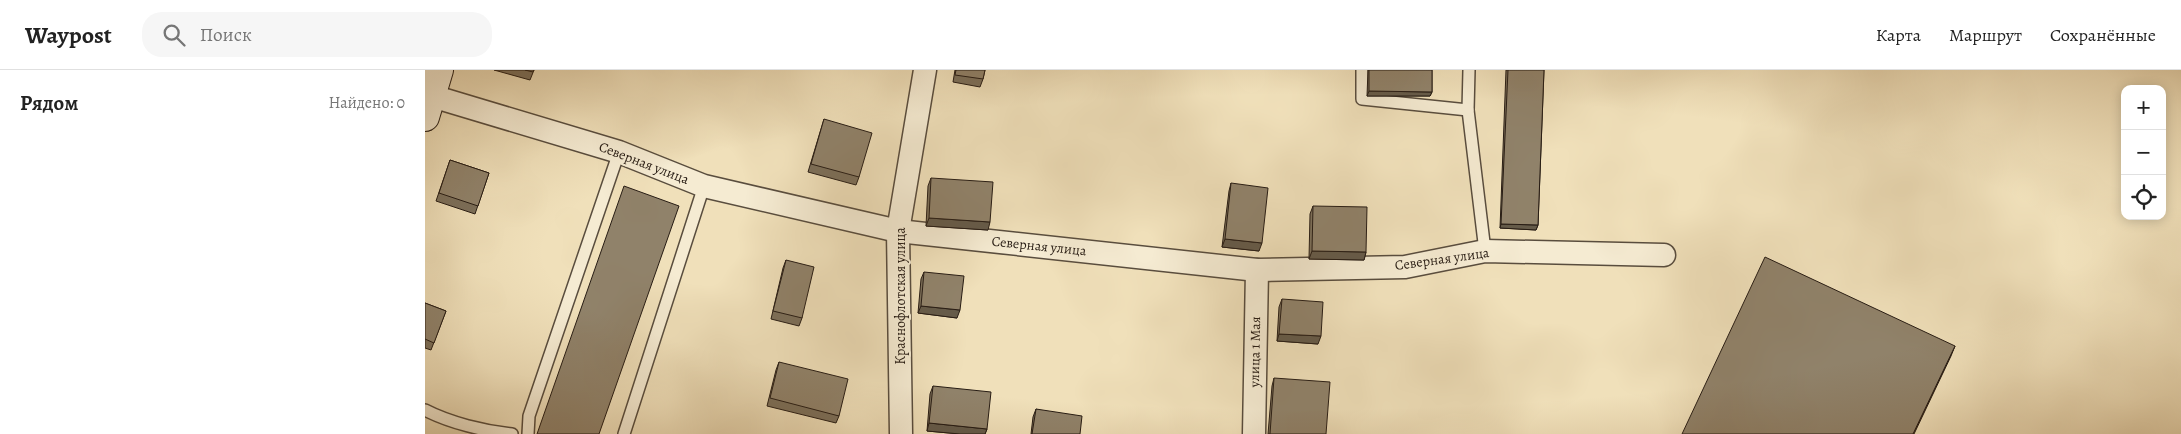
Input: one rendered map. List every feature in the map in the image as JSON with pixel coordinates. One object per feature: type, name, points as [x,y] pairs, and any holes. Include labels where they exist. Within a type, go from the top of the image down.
[{"type":"street","name":"Краснофлотская улица","points":[[901,434],[898,230],[925,70]]},
{"type":"street","name":"Северная улица","points":[[432,94],[619,152],[704,186],[898,230],[1257,270],[1405,267],[1485,251],[1664,255]]},
{"type":"street","name":"улица 1 Мая","points":[[1254,434],[1257,270]]},
{"type":"lane","points":[[1362,70],[1362,99],[1468,110]]},
{"type":"lane","points":[[1469,70],[1468,110],[1485,251]]},
{"type":"lane","points":[[528,434],[529,416],[619,152]]},
{"type":"lane","points":[[624,434],[704,186]]},
{"type":"lane","points":[[425,410],[437,416],[498,433],[512,434]]},
{"type":"building","points":[[956,70],[985,70],[983,79],[955,75]]},
{"type":"building","points":[[1369,70],[1432,70],[1432,92],[1369,91]]},
{"type":"building","points":[[1508,70],[1544,70],[1538,225],[1501,224]]},
{"type":"building","points":[[824,119],[872,133],[859,177],[811,164]]},
{"type":"building","points":[[450,160],[489,173],[478,206],[439,193]]},
{"type":"building","points":[[931,178],[993,182],[990,222],[929,218]]},
{"type":"building","points":[[1231,183],[1268,188],[1262,243],[1225,239]]},
{"type":"building","points":[[624,186],[679,206],[599,434],[537,434]]},
{"type":"building","points":[[1313,206],[1367,207],[1366,252],[1312,251]]},
{"type":"building","points":[[1765,257],[1955,346],[1913,434],[1682,434]]},
{"type":"building","points":[[786,260],[814,267],[802,318],[773,311]]},
{"type":"building","points":[[924,272],[964,276],[960,310],[921,306]]},
{"type":"building","points":[[1282,299],[1323,302],[1321,336],[1279,334]]},
{"type":"building","points":[[425,303],[446,311],[434,343],[425,339]]},
{"type":"building","points":[[779,362],[848,379],[839,416],[770,398]]},
{"type":"building","points":[[1274,378],[1330,382],[1326,434],[1270,434]]},
{"type":"building","points":[[933,386],[991,392],[987,429],[929,423]]},
{"type":"building","points":[[1036,409],[1082,416],[1080,434],[1032,434]]}]
